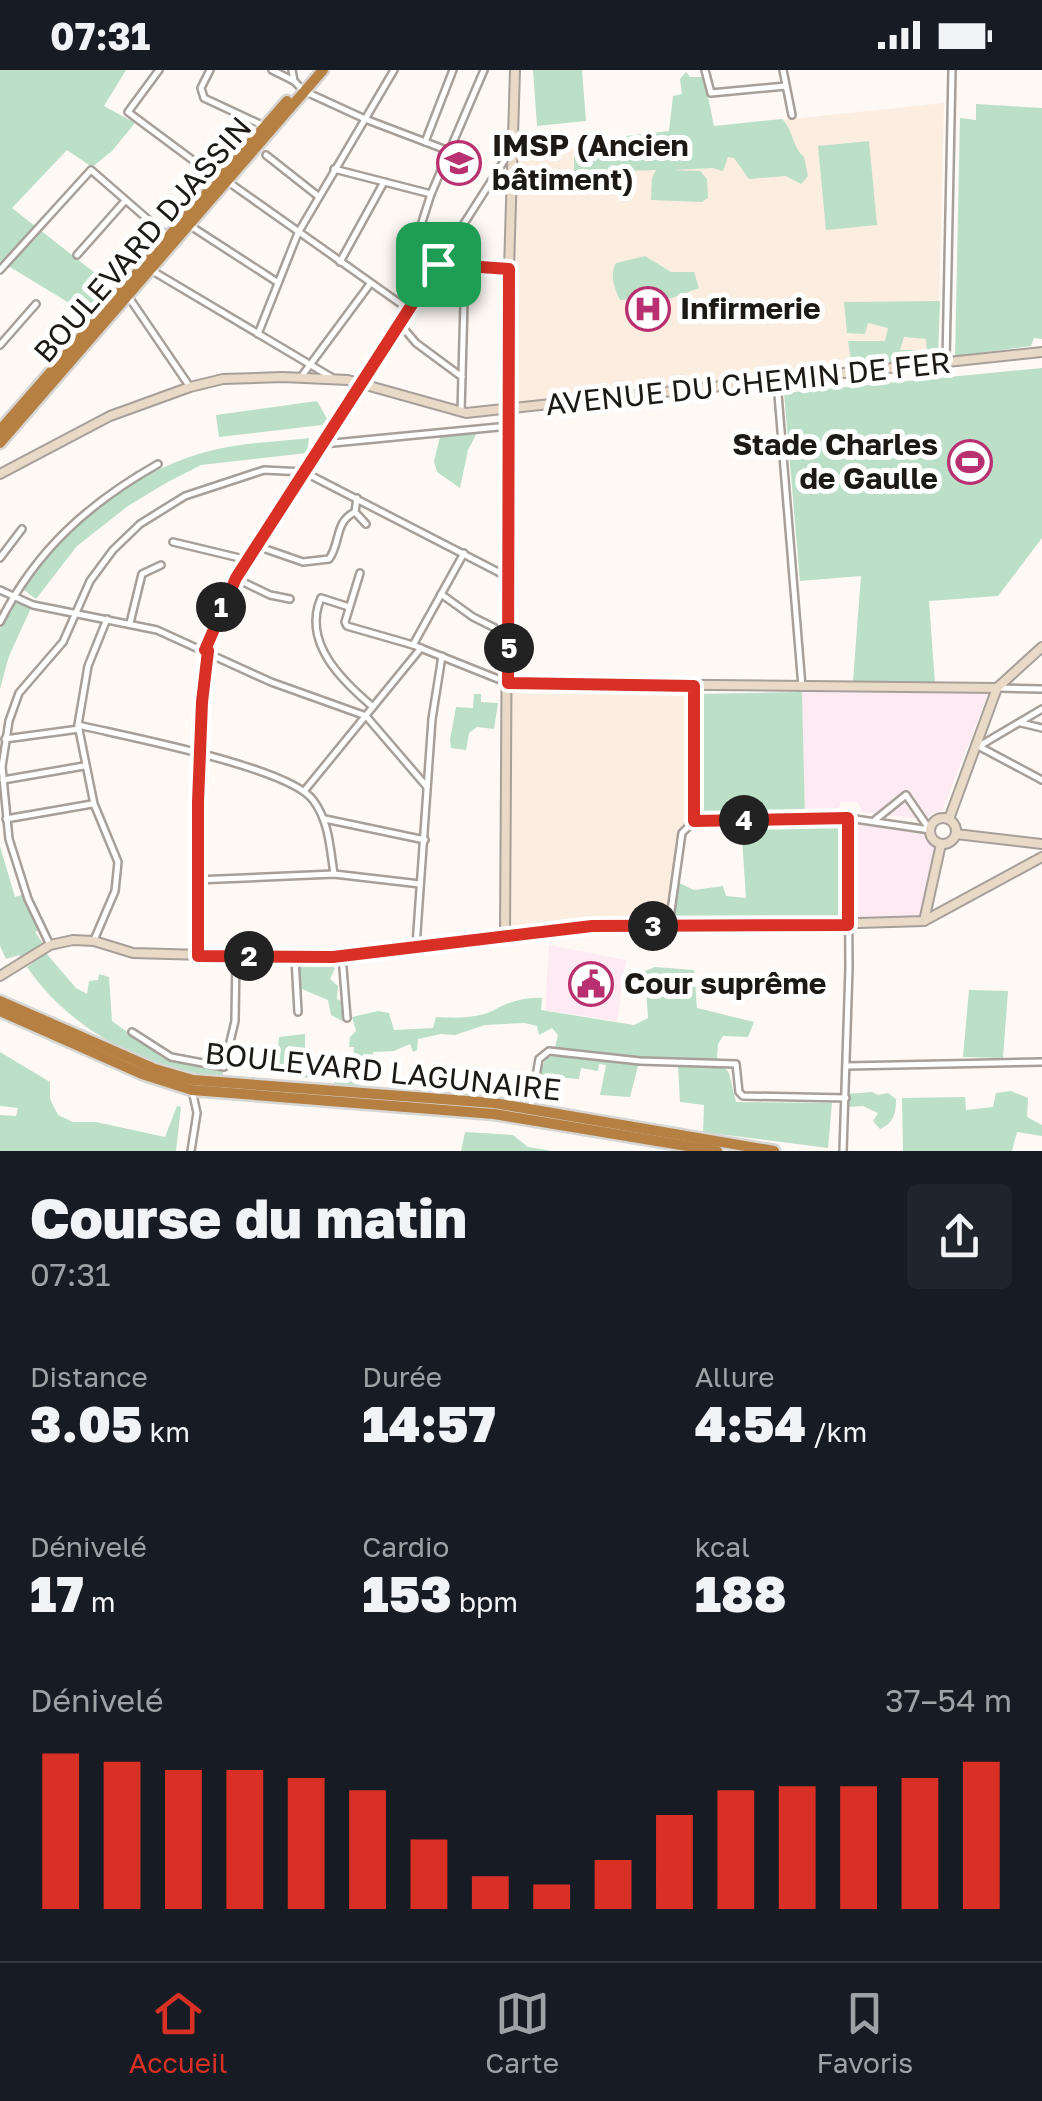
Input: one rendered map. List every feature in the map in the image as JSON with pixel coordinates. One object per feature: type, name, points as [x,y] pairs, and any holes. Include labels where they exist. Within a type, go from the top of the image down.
[{"type":"highway","name":"BOULEVARD DJASSIN","points":[[0,443],[189,226],[264,126],[314,70]]},
{"type":"highway","name":"BOULEVARD DJASSIN","points":[[0,430],[222,180],[299,86],[323,70]]},
{"type":"highway","name":"BOULEVARD LAGUNAIRE","points":[[0,1000],[193,1085]]},
{"type":"highway","name":"BOULEVARD LAGUNAIRE","points":[[0,1011],[142,1074],[193,1085],[529,1114],[774,1151]]},
{"type":"highway","name":"BOULEVARD LAGUNAIRE","points":[[529,1114],[717,1151]]},
{"type":"street","points":[[160,70],[128,112],[409,310]]},
{"type":"street","points":[[210,70],[202,88],[204,98],[264,126]]},
{"type":"street","points":[[272,70],[365,120],[449,151]]},
{"type":"street","points":[[292,70],[299,86]]},
{"type":"street","points":[[258,334],[298,233],[394,70]]},
{"type":"street","points":[[424,142],[453,70]]},
{"type":"street","points":[[484,70],[414,239],[418,248],[438,264],[509,269]]},
{"type":"street","points":[[505,934],[509,269],[515,70]]},
{"type":"street","points":[[705,70],[710,93],[786,86]]},
{"type":"street","points":[[783,70],[792,115]]},
{"type":"street","points":[[946,364],[952,70]]},
{"type":"street","points":[[198,956],[196,880],[207,650],[236,578],[511,150]]},
{"type":"street","points":[[266,155],[318,196]]},
{"type":"street","points":[[334,169],[431,194]]},
{"type":"street","points":[[0,270],[91,170],[169,238]]},
{"type":"street","points":[[340,262],[384,182]]},
{"type":"street","points":[[77,255],[124,202]]},
{"type":"street","points":[[189,226],[278,282]]},
{"type":"street","points":[[460,412],[466,266]]},
{"type":"street","points":[[150,270],[334,379]]},
{"type":"street","points":[[302,377],[370,284]]},
{"type":"street","points":[[128,296],[190,387]]},
{"type":"street","points":[[0,345],[36,304]]},
{"type":"street","points":[[400,324],[416,344],[462,377]]},
{"type":"street","name":"AVENUE DU CHEMIN DE FER","points":[[0,474],[100,420],[190,387],[234,378],[302,377],[363,383],[460,412],[509,410],[1042,352]]},
{"type":"street","points":[[777,382],[802,686]]},
{"type":"street","points":[[322,444],[509,426]]},
{"type":"street","points":[[0,622],[41,556],[78,517],[118,486],[158,464]]},
{"type":"street","points":[[47,947],[23,885],[6,820],[5,739],[19,693],[63,642],[90,581],[113,550],[154,514],[185,496],[264,470],[304,472],[508,577]]},
{"type":"street","points":[[257,546],[302,562],[329,559],[342,522],[355,512],[357,498]]},
{"type":"street","points":[[355,512],[366,524]]},
{"type":"street","points":[[0,558],[22,529]]},
{"type":"street","points":[[173,542],[248,560]]},
{"type":"street","points":[[413,645],[464,553]]},
{"type":"street","points":[[130,624],[142,574],[160,565]]},
{"type":"street","points":[[360,573],[347,626],[413,645],[508,683],[1042,689]]},
{"type":"street","points":[[236,578],[270,595],[290,599]]},
{"type":"street","points":[[0,590],[33,604],[157,630],[271,682],[366,716],[427,787]]},
{"type":"street","points":[[441,594],[473,617],[509,635]]},
{"type":"street","points":[[350,607],[322,598],[316,612],[316,629],[323,650],[340,677],[373,707]]},
{"type":"street","points":[[94,941],[115,891],[118,869],[114,846],[94,804],[78,727],[84,683],[108,620]]},
{"type":"street","points":[[949,819],[997,688],[1042,647]]},
{"type":"street","points":[[305,790],[421,648]]},
{"type":"street","points":[[416,947],[427,787],[442,656]]},
{"type":"street","points":[[694,686],[694,821]]},
{"type":"street","points":[[977,748],[1042,710]]},
{"type":"street","points":[[1021,723],[1042,728]]},
{"type":"street","points":[[5,739],[78,727],[280,778],[305,790],[324,819],[334,874]]},
{"type":"street","points":[[977,748],[1042,780]]},
{"type":"street","points":[[3,780],[84,766]]},
{"type":"street","points":[[874,821],[906,795],[932,838],[942,844],[950,842],[956,834],[949,819],[938,818],[930,830]]},
{"type":"street","points":[[6,820],[94,804]]},
{"type":"street","points":[[669,926],[681,839],[684,829],[694,821],[848,818],[930,830]]},
{"type":"street","points":[[844,1151],[848,818]]},
{"type":"street","points":[[324,819],[425,840]]},
{"type":"street","points":[[956,834],[1042,844]]},
{"type":"street","points":[[924,921],[942,844]]},
{"type":"street","points":[[0,976],[47,947],[65,941],[94,941],[133,953],[294,958],[342,956],[592,926],[924,921],[1042,856]]},
{"type":"street","points":[[196,880],[334,874],[420,884]]},
{"type":"street","points":[[132,1032],[170,1057],[224,1067],[235,1021],[236,956]]},
{"type":"street","points":[[342,956],[347,1018]]},
{"type":"street","points":[[294,958],[298,1012]]},
{"type":"street","points":[[529,1114],[538,1059],[549,1050],[640,1061],[736,1064],[739,1092],[743,1096],[846,1098]]},
{"type":"street","points":[[847,1066],[1042,1062]]},
{"type":"street","points":[[191,1151],[197,1113],[193,1085]]},
{"type":"shaded area","points":[[944,103],[938,357],[857,366],[851,359],[837,360],[832,368],[782,374],[774,367],[767,368],[765,376],[514,405],[515,148]]},
{"type":"shaded area","points":[[510,689],[692,690],[691,818],[679,831],[665,920],[604,920],[508,930]]},
{"type":"shaded area","points":[[802,692],[988,694],[942,811],[922,819],[863,812],[857,802],[841,802],[835,815],[805,816]]},
{"type":"shaded area","points":[[853,824],[923,834],[934,848],[920,918],[853,919]]},
{"type":"shaded area","points":[[549,945],[626,960],[617,1021],[545,1010]]},
{"type":"green space","points":[[0,70],[126,70],[104,106],[135,123],[112,151],[92,167],[67,150],[12,208],[109,284],[84,312],[0,261]]},
{"type":"green space","points":[[533,70],[582,70],[586,121],[537,126]]},
{"type":"green space","points":[[686,72],[690,77],[704,77],[714,126],[782,119],[804,157],[808,176],[801,184],[786,176],[749,179],[734,158],[728,157],[723,171],[673,170],[700,171],[707,179],[708,198],[702,202],[651,200],[656,170],[574,173],[574,142],[669,131],[673,96],[682,94],[680,79]]},
{"type":"green space","points":[[976,104],[1042,108],[1042,339],[1034,338],[1031,346],[955,356],[960,118],[976,120]]},
{"type":"green space","points":[[869,141],[877,225],[826,230],[818,146]]},
{"type":"green space","points":[[645,256],[671,272],[694,272],[699,288],[672,298],[620,300],[613,277],[616,263]]},
{"type":"green space","points":[[940,301],[938,357],[927,356],[926,339],[904,337],[900,350],[920,350],[916,360],[857,366],[851,359],[848,341],[885,341],[888,328],[868,323],[865,334],[847,333],[844,302]]},
{"type":"green space","points":[[1042,368],[1042,538],[998,596],[929,601],[935,684],[853,681],[861,576],[800,581],[784,393]]},
{"type":"green space","points":[[317,401],[330,424],[219,437],[216,415]]},
{"type":"green space","points":[[479,429],[468,450],[460,488],[437,472],[434,461],[441,433]]},
{"type":"green space","points":[[309,438],[307,453],[201,465],[166,483],[128,506],[77,546],[36,599],[21,588],[53,544],[124,488],[177,462],[215,450]]},
{"type":"green space","points":[[13,602],[31,608],[9,656],[0,689],[0,629]]},
{"type":"green space","points":[[802,692],[805,816],[698,819],[697,694]]},
{"type":"green space","points":[[474,694],[481,694],[481,702],[498,703],[494,729],[477,727],[469,733],[466,750],[451,748],[456,707],[473,708]]},
{"type":"green space","points":[[827,818],[844,827],[848,925],[669,926],[675,881],[694,890],[723,886],[726,896],[746,898],[742,838],[726,837],[722,821]]},
{"type":"green space","points":[[0,846],[15,897],[22,895],[38,930],[35,932],[44,945],[22,959],[19,955],[6,959],[0,946]]},
{"type":"green space","points":[[46,953],[76,988],[87,994],[89,981],[98,980],[99,974],[109,977],[112,1021],[163,1058],[223,1070],[223,1077],[166,1066],[88,1028],[45,990],[27,967]]},
{"type":"green space","points":[[329,962],[335,968],[330,979],[338,986],[337,999],[346,1004],[347,1018],[342,1021],[331,1015],[328,1000],[297,987],[295,963]]},
{"type":"green space","points":[[655,967],[694,970],[697,1008],[754,1022],[748,1037],[723,1036],[718,1044],[717,1057],[729,1073],[736,1102],[832,1103],[828,1148],[703,1132],[704,1105],[680,1102],[678,1066],[638,1066],[630,1097],[600,1095],[606,1065],[599,1064],[598,1071],[581,1068],[579,1079],[539,1076],[546,1058],[553,1056],[558,1035],[552,1028],[539,1035],[537,1026],[525,1023],[485,1025],[455,1035],[418,1039],[417,1050],[413,1052],[410,1044],[394,1051],[373,1052],[373,1066],[360,1068],[359,1091],[334,1087],[337,1059],[353,1061],[350,1037],[356,1031],[352,1017],[378,1011],[389,1013],[394,1030],[433,1028],[436,1017],[473,1016],[517,1001],[542,998],[541,1010],[634,1025],[648,1018],[645,971]]},
{"type":"green space","points":[[969,990],[1008,991],[1003,1058],[963,1057]]},
{"type":"green space","points":[[305,1034],[309,1078],[276,1075],[279,1037]]},
{"type":"green space","points":[[0,1052],[50,1082],[50,1099],[58,1115],[73,1122],[96,1122],[165,1137],[177,1106],[181,1107],[176,1151],[0,1151],[0,1115],[16,1116],[18,1108],[0,1106]]},
{"type":"green space","points":[[1011,1091],[1028,1098],[1027,1117],[1042,1125],[1042,1136],[1017,1132],[1012,1151],[903,1151],[902,1098],[965,1097],[966,1110],[993,1107],[996,1093]]},
{"type":"green space","points":[[888,1093],[896,1099],[893,1117],[880,1129],[873,1121],[878,1113],[863,1106],[848,1107],[846,1094]]},
{"type":"green space","points":[[465,1132],[513,1135],[528,1147],[552,1151],[461,1151]]},
{"type":"place","name":"IMSP (Ancien bâtiment)","points":[[459,163]]},
{"type":"place","name":"Infirmerie","points":[[648,309]]},
{"type":"place","name":"Stade Charles de Gaulle","points":[[970,462]]},
{"type":"place","name":"Cour suprême","points":[[591,984]]},
{"type":"route","points":[[438,264],[509,269],[508,683],[694,686],[694,821],[848,818],[848,925],[592,926],[333,957],[198,956],[197,857],[202,702],[208,651],[205,650],[236,578],[438,264]]}]
